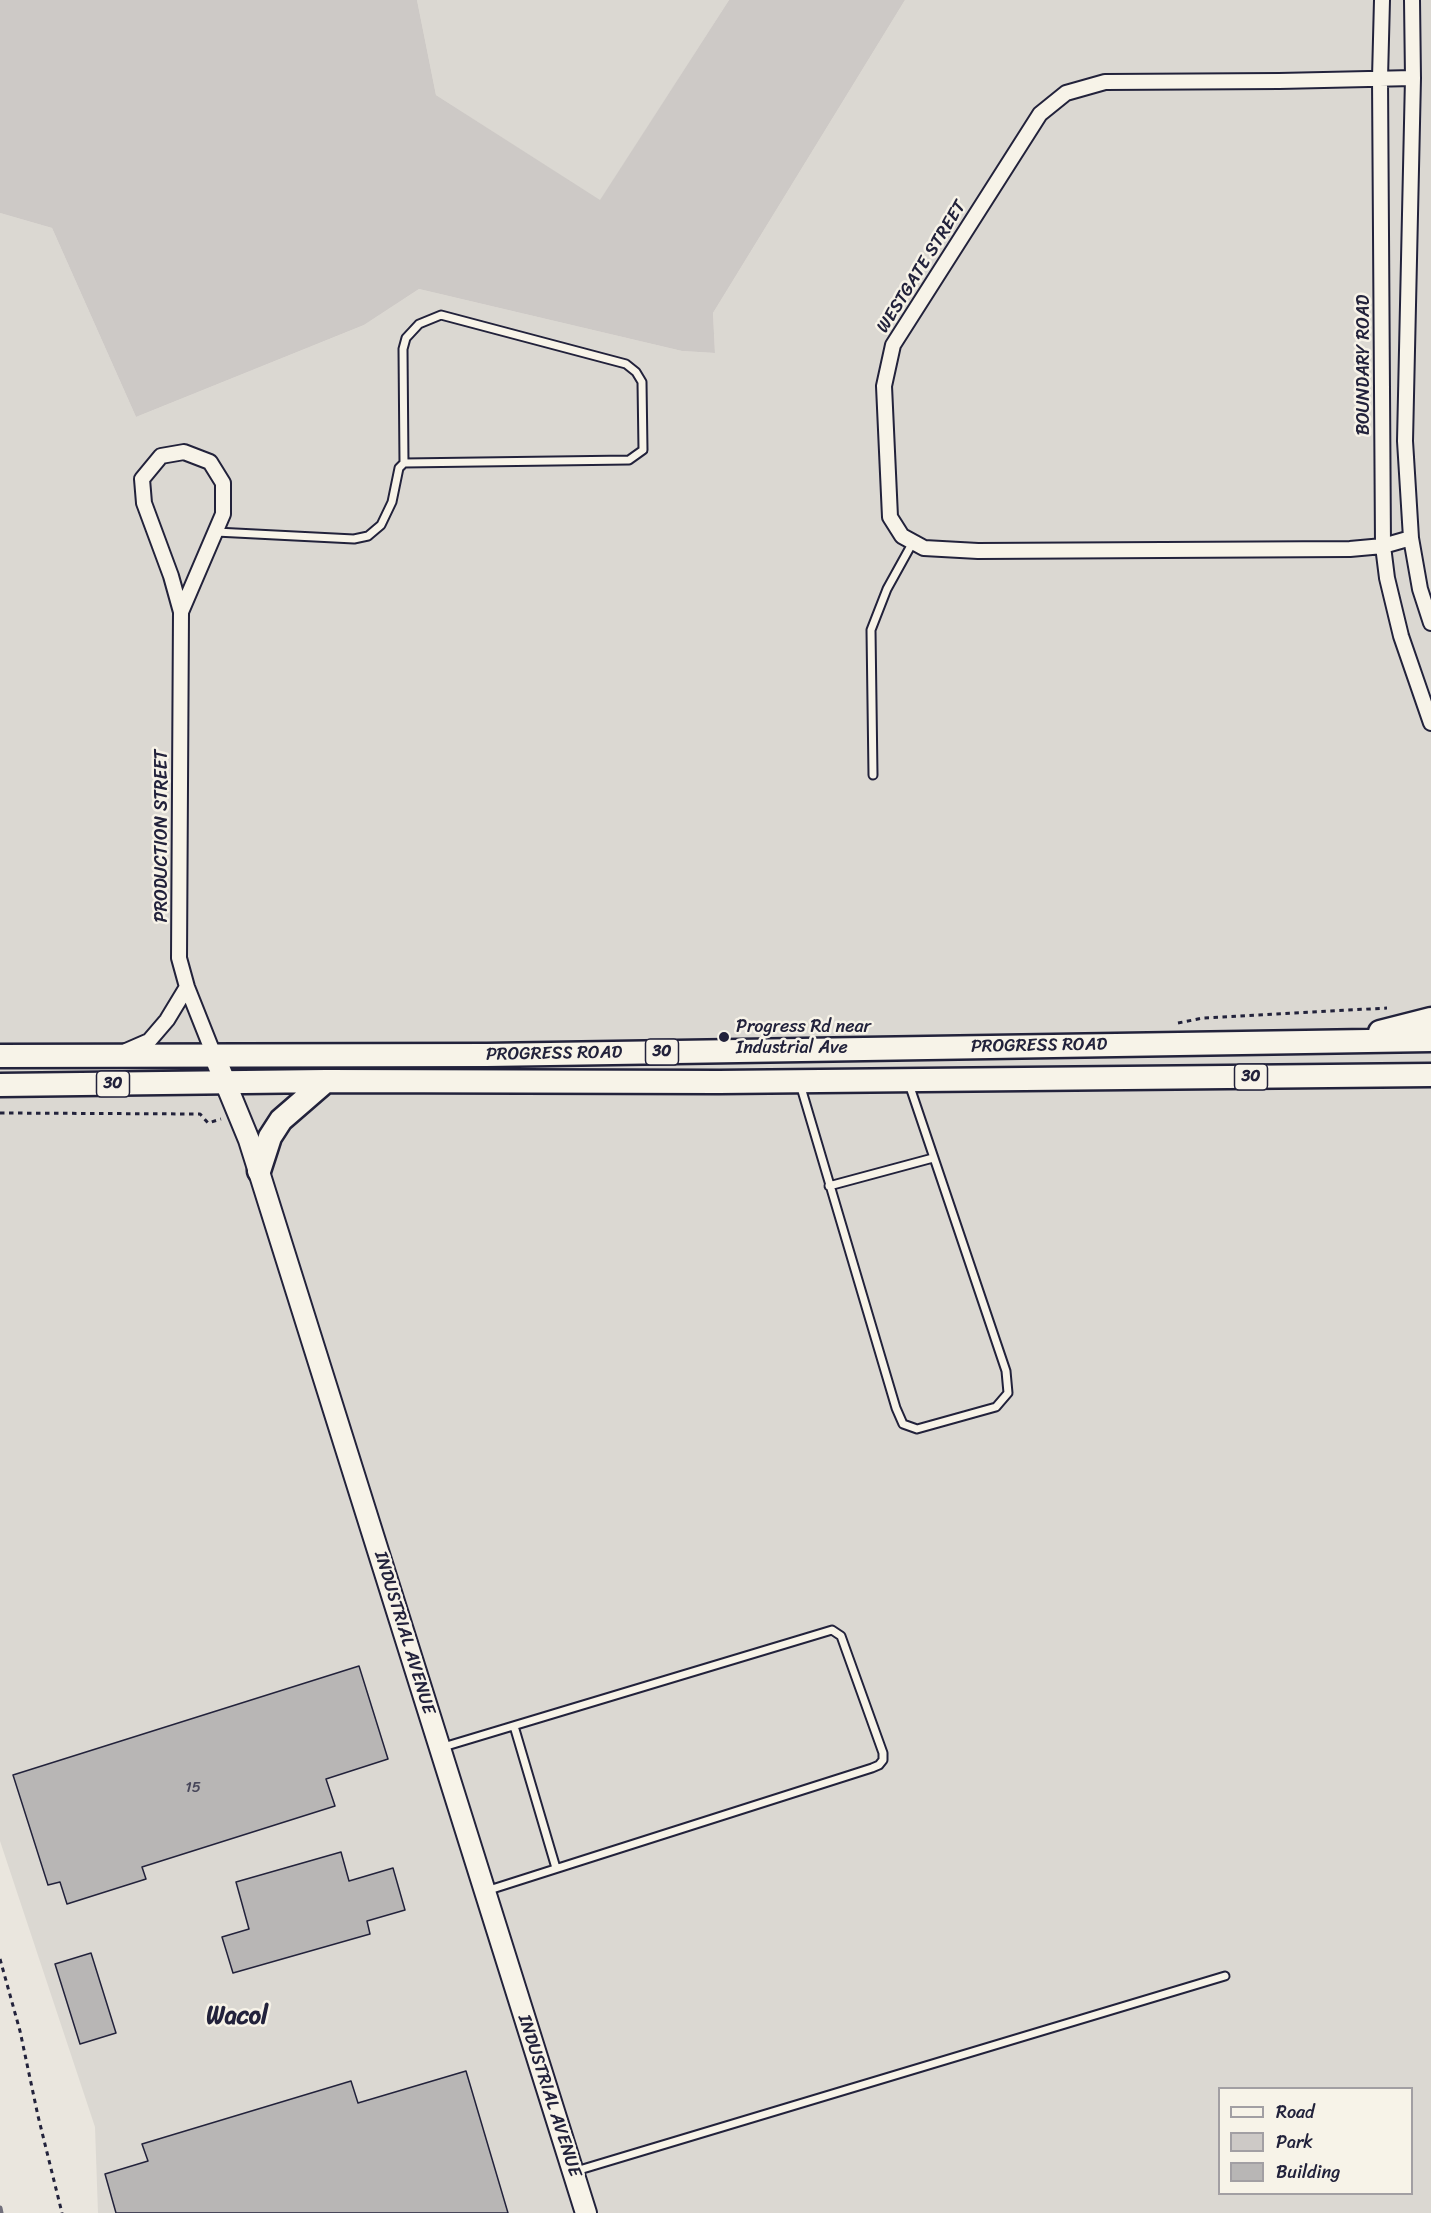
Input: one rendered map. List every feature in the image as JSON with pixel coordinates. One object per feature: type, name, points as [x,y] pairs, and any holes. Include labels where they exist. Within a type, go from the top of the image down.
[{"type":"main road","points":[[1349,1040],[1431,1020]]},
{"type":"main road","name":"PROGRESS ROAD","points":[[0,1056],[640,1053],[1431,1040]]},
{"type":"main road","name":"PROGRESS ROAD","points":[[0,1085],[1431,1075]]},
{"type":"main road","points":[[259,1171],[270,1137],[280,1120],[326,1081]]},
{"type":"street","name":"BOUNDARY ROAD","points":[[1382,0],[1380,78],[1383,546],[1387,578],[1398,625],[1431,723]]},
{"type":"street","points":[[1412,0],[1413,78],[1406,441],[1411,538],[1420,589],[1431,623]]},
{"type":"street","name":"WESTGATE STREET","points":[[913,542],[902,536],[890,518],[884,386],[893,345],[1040,114],[1065,93],[1105,82],[1413,78]]},
{"type":"street","name":"PRODUCTION STREET","points":[[181,612],[223,514],[223,483],[210,462],[184,452],[161,456],[142,479],[144,503],[171,576],[181,612],[179,958],[187,987],[214,1055]]},
{"type":"street","points":[[913,542],[924,548],[978,551],[1339,549],[1383,546],[1411,538]]},
{"type":"street","points":[[115,1056],[149,1041],[167,1020],[187,987]]},
{"type":"street","name":"INDUSTRIAL AVENUE","points":[[214,1055],[249,1140],[351,1457],[439,1749],[586,2213]]},
{"type":"lane","points":[[216,532],[354,539],[368,536],[381,525],[392,502],[399,468],[404,463],[629,460],[643,450],[642,382],[636,372],[626,364],[441,315],[419,324],[406,338],[403,349],[404,463]]},
{"type":"lane","points":[[873,775],[871,630],[887,589],[913,542]]},
{"type":"lane","points":[[800,1081],[896,1408],[903,1424],[917,1429],[996,1407],[1008,1393],[1006,1371],[908,1080]]},
{"type":"lane","points":[[829,1186],[933,1158]]},
{"type":"lane","points":[[439,1749],[832,1630],[841,1636],[883,1753],[883,1760],[872,1768],[484,1891]]},
{"type":"lane","points":[[514,1726],[556,1868]]},
{"type":"lane","points":[[573,2172],[1225,1976]]},
{"type":"path","points":[[0,1113],[200,1114],[208,1123],[238,1113]]},
{"type":"path","points":[[0,1959],[20,2031],[62,2213]]},
{"type":"shaded area","points":[[417,0],[729,0],[600,201],[436,95]]},
{"type":"shaded area","points":[[905,0],[1431,0],[1431,2213],[98,2213],[95,2127],[0,1841],[0,213],[52,228],[136,417],[364,325],[419,289],[682,351],[715,353],[713,313]]},
{"type":"green space","points":[[0,0],[417,0],[436,95],[600,200],[729,0],[905,0],[713,313],[715,353],[682,351],[419,289],[364,325],[136,417],[52,228],[0,213]]},
{"type":"building","points":[[359,1666],[388,1759],[326,1779],[335,1806],[142,1867],[146,1879],[67,1904],[60,1882],[48,1885],[13,1775]]},
{"type":"building","points":[[341,1852],[349,1881],[393,1868],[405,1910],[367,1921],[370,1934],[233,1973],[222,1937],[249,1929],[236,1882]]},
{"type":"building","points":[[91,1953],[116,2033],[80,2044],[55,1964]]},
{"type":"building","points":[[466,2071],[508,2213],[116,2213],[105,2174],[148,2161],[142,2144],[351,2081],[358,2103]]},
{"type":"waterway","points":[[0,2208],[1,2213]]},
{"type":"place","name":"Progress Rd near Industrial Ave","points":[[724,1037]]},
{"type":"district","name":"Wacol","points":[[237,2017]]}]
